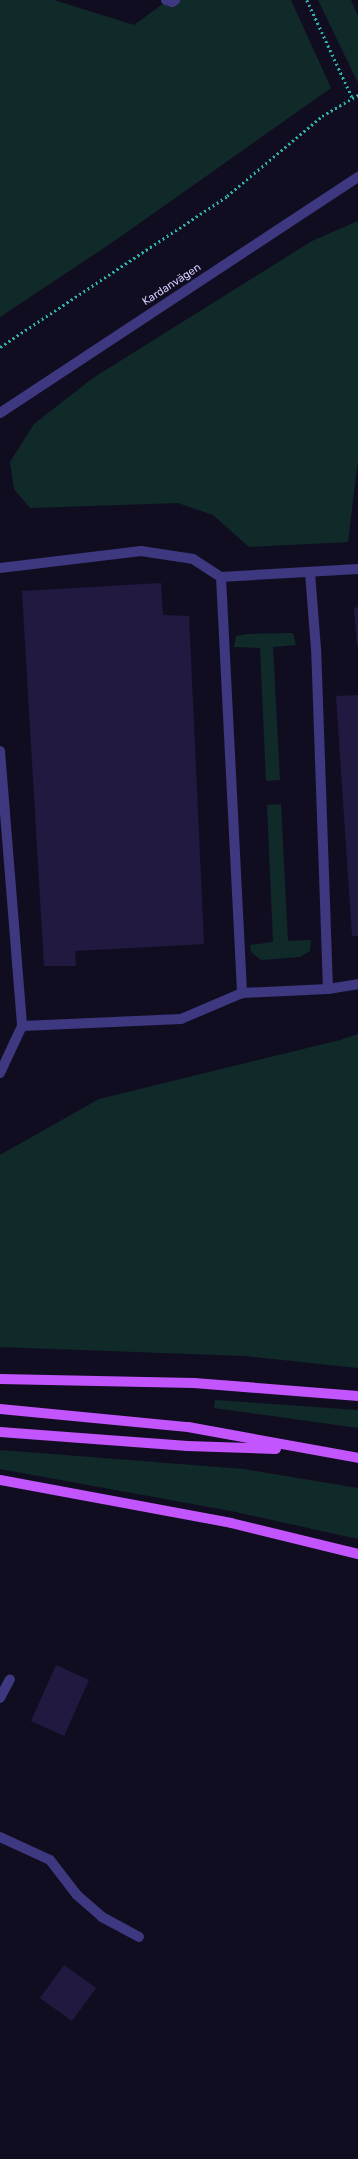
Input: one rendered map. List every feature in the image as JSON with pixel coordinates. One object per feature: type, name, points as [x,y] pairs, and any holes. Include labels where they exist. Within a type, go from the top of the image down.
[{"type":"main road","points":[[0,1379],[194,1383],[358,1396]]},
{"type":"main road","points":[[0,1409],[188,1427],[306,1450],[358,1458]]},
{"type":"main road","points":[[0,1432],[187,1446],[306,1450]]},
{"type":"main road","points":[[0,1480],[231,1523],[358,1554]]},
{"type":"street","points":[[166,0],[172,2],[175,0]]},
{"type":"street","name":"Kardanvägen","points":[[0,413],[358,177]]},
{"type":"street","points":[[0,568],[141,551],[193,559],[221,577],[358,569]]},
{"type":"street","points":[[310,573],[316,649],[328,989]]},
{"type":"street","points":[[221,577],[242,993]]},
{"type":"street","points":[[0,751],[22,1026],[0,1073]]},
{"type":"street","points":[[22,1026],[181,1019],[242,993],[328,989],[358,984]]},
{"type":"street","points":[[0,1698],[10,1679]]},
{"type":"street","points":[[0,1837],[50,1860],[77,1895],[102,1917],[139,1937]]},
{"type":"path","points":[[307,0],[352,97]]},
{"type":"path","points":[[0,347],[227,196],[322,116],[352,97],[358,95]]},
{"type":"green space","points":[[0,0],[54,0],[134,25],[168,0],[291,0],[331,88],[110,244],[0,317]]},
{"type":"green space","points":[[318,0],[351,0],[358,16],[358,83]]},
{"type":"green space","points":[[358,221],[358,460],[348,542],[249,547],[213,515],[178,503],[30,508],[14,489],[10,462],[34,424],[93,378],[312,241]]},
{"type":"green space","points":[[293,633],[296,645],[273,647],[280,780],[266,781],[260,648],[234,647],[236,636],[247,634]]},
{"type":"green space","points":[[281,804],[288,941],[311,940],[310,951],[300,957],[261,960],[251,952],[250,945],[273,942],[267,805]]},
{"type":"green space","points":[[358,1034],[358,1368],[245,1356],[0,1347],[0,1155],[99,1099],[340,1040]]},
{"type":"green space","points":[[215,1400],[358,1410],[358,1428],[214,1408]]},
{"type":"green space","points":[[0,1450],[244,1469],[358,1488],[358,1539],[231,1511],[0,1469]]},
{"type":"building","points":[[161,583],[163,615],[189,616],[204,944],[75,951],[76,966],[44,966],[22,591]]},
{"type":"building","points":[[358,607],[358,646],[357,646],[354,608]]},
{"type":"building","points":[[358,695],[358,936],[352,936],[336,696]]},
{"type":"building","points":[[56,1665],[89,1680],[64,1736],[31,1721]]},
{"type":"building","points":[[64,1965],[96,1988],[72,2021],[40,1998]]}]
